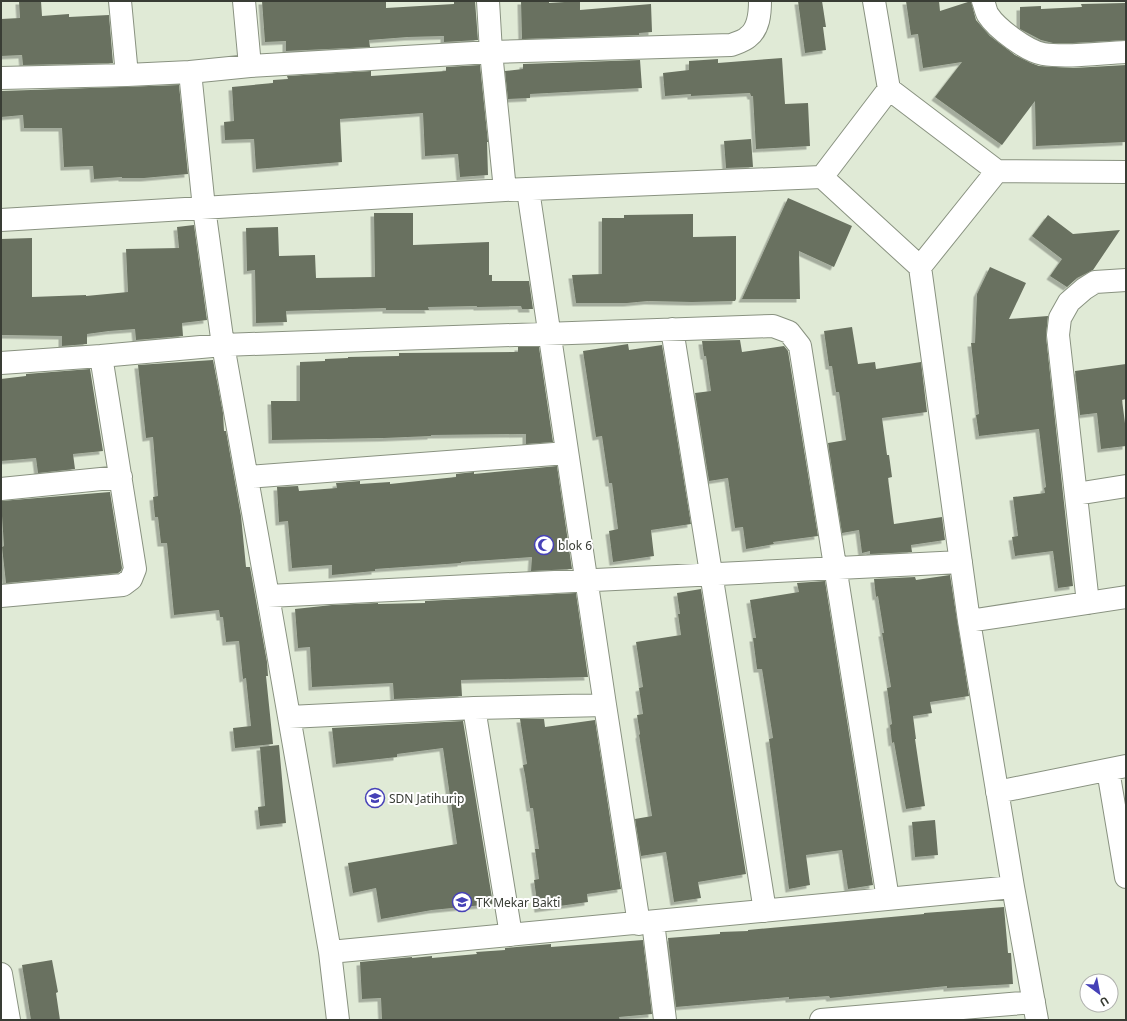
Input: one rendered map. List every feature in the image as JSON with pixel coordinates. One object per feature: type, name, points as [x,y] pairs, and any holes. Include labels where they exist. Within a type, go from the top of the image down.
[{"type":"street","points":[[120,1],[128,75]]},
{"type":"street","points":[[244,1],[250,66]]},
{"type":"street","points":[[488,1],[491,52],[505,190]]},
{"type":"street","points":[[1,78],[190,72],[250,66],[491,52],[731,46],[749,37],[756,27],[760,14],[760,1]]},
{"type":"street","points":[[874,1],[889,89],[997,171],[1126,172]]},
{"type":"street","points":[[983,1],[988,15],[1001,30],[1017,42],[1042,54],[1071,55],[1126,52]]},
{"type":"street","points":[[190,72],[204,208],[223,345],[330,952],[338,1020]]},
{"type":"street","points":[[822,177],[889,89]]},
{"type":"street","points":[[920,267],[997,171]]},
{"type":"street","points":[[1,220],[505,190],[822,177],[920,267],[970,622],[1013,888],[1036,1011],[821,1020]]},
{"type":"street","points":[[528,190],[605,705],[665,1020]]},
{"type":"street","points":[[1088,603],[1058,335],[1060,318],[1069,302],[1095,282],[1126,280]]},
{"type":"street","points":[[1,363],[223,345],[773,326],[789,332],[800,346],[888,899]]},
{"type":"street","points":[[672,329],[765,911]]},
{"type":"street","points":[[1,596],[124,586],[131,579],[135,569],[101,356]]},
{"type":"street","points":[[247,476],[567,453]]},
{"type":"street","points":[[1,489],[121,478]]},
{"type":"street","points":[[1076,494],[1126,486]]},
{"type":"street","points":[[268,596],[961,562]]},
{"type":"street","points":[[970,622],[1126,597]]},
{"type":"street","points":[[289,717],[474,708],[605,705]]},
{"type":"street","points":[[474,708],[511,935]]},
{"type":"street","points":[[997,792],[1117,768],[1126,877]]},
{"type":"street","points":[[330,952],[1013,888]]},
{"type":"street","points":[[1,974],[6,1012]]},
{"type":"building","points":[[19,1],[41,1],[42,16],[69,14],[69,17],[109,15],[113,63],[23,65],[22,55],[1,56],[1,19],[20,18]]},
{"type":"building","points":[[262,1],[386,1],[386,8],[454,4],[454,2],[475,1],[478,40],[444,42],[444,36],[408,37],[369,40],[370,47],[286,51],[286,41],[265,42]]},
{"type":"building","points":[[521,1],[549,1],[549,3],[580,1],[580,10],[651,4],[652,32],[639,33],[639,35],[522,39]]},
{"type":"building","points":[[798,1],[822,1],[826,27],[823,27],[826,50],[805,53]]},
{"type":"building","points":[[906,1],[939,1],[940,11],[971,1],[976,20],[990,36],[1015,55],[1039,66],[1073,68],[1126,65],[1126,142],[1036,146],[1035,101],[1002,145],[935,97],[962,62],[923,68],[918,34],[911,35]]},
{"type":"building","points":[[1126,3],[1126,40],[1053,43],[1041,40],[1020,29],[1020,7],[1041,6],[1041,9],[1082,7],[1081,4]]},
{"type":"building","points":[[782,58],[785,104],[808,103],[810,146],[756,149],[753,96],[751,96],[750,93],[665,96],[663,73],[689,70],[689,61],[718,59],[718,63]]},
{"type":"building","points":[[640,60],[642,88],[530,94],[530,98],[508,99],[505,71],[523,69],[523,64]]},
{"type":"building","points":[[480,65],[488,142],[488,175],[460,177],[458,154],[425,156],[423,113],[340,119],[342,162],[256,169],[254,139],[225,140],[224,122],[234,121],[232,87],[273,83],[273,80],[288,79],[287,76],[371,71],[371,76],[446,71],[446,67]]},
{"type":"building","points":[[179,85],[188,174],[144,178],[122,177],[94,179],[93,166],[64,167],[62,128],[24,128],[23,115],[1,117],[1,91]]},
{"type":"building","points":[[751,139],[753,167],[726,168],[724,141]]},
{"type":"building","points":[[788,198],[852,226],[834,267],[799,251],[800,299],[742,299]]},
{"type":"building","points":[[374,213],[413,213],[413,245],[489,242],[489,275],[492,275],[492,281],[529,281],[533,309],[522,309],[521,306],[477,306],[428,307],[429,310],[386,310],[386,308],[286,311],[287,322],[256,323],[255,270],[247,271],[246,228],[278,227],[279,256],[315,255],[316,278],[375,277]]},
{"type":"building","points":[[693,214],[693,237],[736,236],[735,301],[576,303],[572,275],[602,274],[602,218],[624,218],[624,215]]},
{"type":"building","points":[[1048,215],[1073,234],[1120,230],[1093,270],[1077,278],[1067,287],[1050,276],[1062,259],[1032,236]]},
{"type":"building","points":[[194,225],[207,320],[182,323],[183,336],[136,340],[135,329],[109,331],[87,334],[87,344],[62,346],[62,336],[1,335],[1,239],[32,238],[32,297],[86,296],[128,292],[126,249],[179,248],[177,227]]},
{"type":"building","points":[[990,267],[1026,283],[1009,319],[1048,316],[1046,336],[1073,586],[1058,588],[1053,551],[1015,556],[1012,537],[1018,536],[1013,497],[1045,493],[1044,488],[1046,487],[1039,429],[979,436],[976,415],[979,414],[971,343],[975,343],[977,294]]},
{"type":"building","points":[[852,327],[858,364],[875,362],[876,369],[921,362],[927,412],[882,418],[887,455],[889,455],[892,477],[888,478],[894,524],[942,517],[945,540],[911,545],[912,552],[870,554],[870,551],[862,553],[859,530],[842,533],[828,443],[846,440],[839,392],[836,392],[832,366],[829,366],[824,331]]},
{"type":"building","points":[[740,340],[742,352],[784,346],[788,351],[818,536],[773,542],[774,544],[746,549],[743,527],[735,528],[728,478],[709,481],[695,393],[711,391],[706,356],[704,356],[702,341]]},
{"type":"building","points":[[628,344],[629,350],[662,345],[691,524],[651,530],[654,556],[613,562],[609,531],[618,529],[612,483],[609,483],[602,436],[596,437],[583,351]]},
{"type":"building","points":[[518,347],[539,347],[553,442],[526,444],[526,434],[431,435],[384,438],[272,440],[271,401],[300,401],[300,362],[325,361],[325,359],[348,357],[399,356],[399,353],[518,352]]},
{"type":"building","points":[[213,360],[223,413],[224,431],[226,431],[241,516],[246,567],[250,567],[267,662],[268,676],[266,676],[273,744],[235,748],[233,728],[251,726],[246,678],[243,679],[239,641],[226,642],[223,617],[220,617],[219,610],[174,615],[167,543],[161,543],[158,517],[155,517],[153,497],[158,496],[153,437],[146,438],[138,365]]},
{"type":"building","points":[[1126,364],[1126,399],[1122,400],[1126,431],[1126,446],[1101,449],[1097,413],[1080,415],[1075,371]]},
{"type":"building","points":[[90,369],[103,451],[73,454],[75,469],[38,473],[36,458],[1,461],[1,379],[26,376],[26,374]]},
{"type":"building","points":[[557,466],[572,569],[531,571],[532,557],[375,569],[375,571],[332,575],[332,565],[292,568],[288,521],[279,522],[277,487],[298,486],[299,491],[337,488],[336,483],[360,481],[360,484],[390,482],[390,484],[456,477],[456,474],[474,472],[474,474]]},
{"type":"building","points":[[110,492],[122,568],[121,571],[118,573],[6,583],[2,547],[4,546],[1,501]]},
{"type":"building","points":[[950,575],[969,696],[930,702],[932,713],[913,716],[925,806],[906,809],[894,742],[892,743],[890,725],[892,724],[887,688],[891,687],[882,633],[884,633],[878,596],[876,597],[874,579],[915,577],[916,580]]},
{"type":"building","points":[[825,581],[873,885],[848,889],[842,850],[806,855],[810,885],[789,889],[769,739],[773,738],[762,669],[757,669],[753,638],[756,638],[750,600],[799,592],[797,583]]},
{"type":"building","points":[[701,589],[746,874],[698,882],[701,898],[674,902],[666,852],[641,856],[635,819],[652,816],[637,715],[643,714],[639,688],[643,687],[636,642],[681,635],[677,593]]},
{"type":"building","points":[[576,593],[588,677],[461,680],[462,696],[394,699],[393,683],[312,687],[310,647],[298,648],[295,609],[332,605],[425,603],[425,601]]},
{"type":"building","points":[[520,719],[544,719],[545,727],[595,720],[621,889],[587,894],[588,902],[538,909],[534,880],[539,879],[535,849],[539,849],[533,808],[530,808],[523,765],[527,764]]},
{"type":"building","points":[[463,721],[493,904],[432,910],[381,919],[376,888],[353,893],[348,863],[457,844],[443,748],[397,754],[397,757],[336,764],[332,728]]},
{"type":"building","points":[[279,745],[286,823],[260,826],[258,807],[265,806],[260,747]]},
{"type":"building","points":[[935,820],[938,855],[915,857],[912,822]]},
{"type":"building","points":[[1004,907],[1008,953],[1011,953],[1013,984],[947,988],[947,986],[830,998],[829,996],[789,999],[789,997],[676,1007],[668,938],[924,913]]},
{"type":"building","points":[[643,940],[652,1014],[619,1017],[620,1020],[382,1020],[381,998],[362,999],[360,962],[412,957],[432,956],[432,958],[477,954],[476,952],[551,944],[551,947]]},
{"type":"building","points":[[52,960],[58,992],[56,993],[60,1020],[31,1020],[22,965]]},
{"type":"place","name":"blok 6","points":[[544,545]]},
{"type":"place","name":"SDN Jatihurip","points":[[375,798]]},
{"type":"place","name":"TK Mekar Bakti","points":[[462,902]]}]
